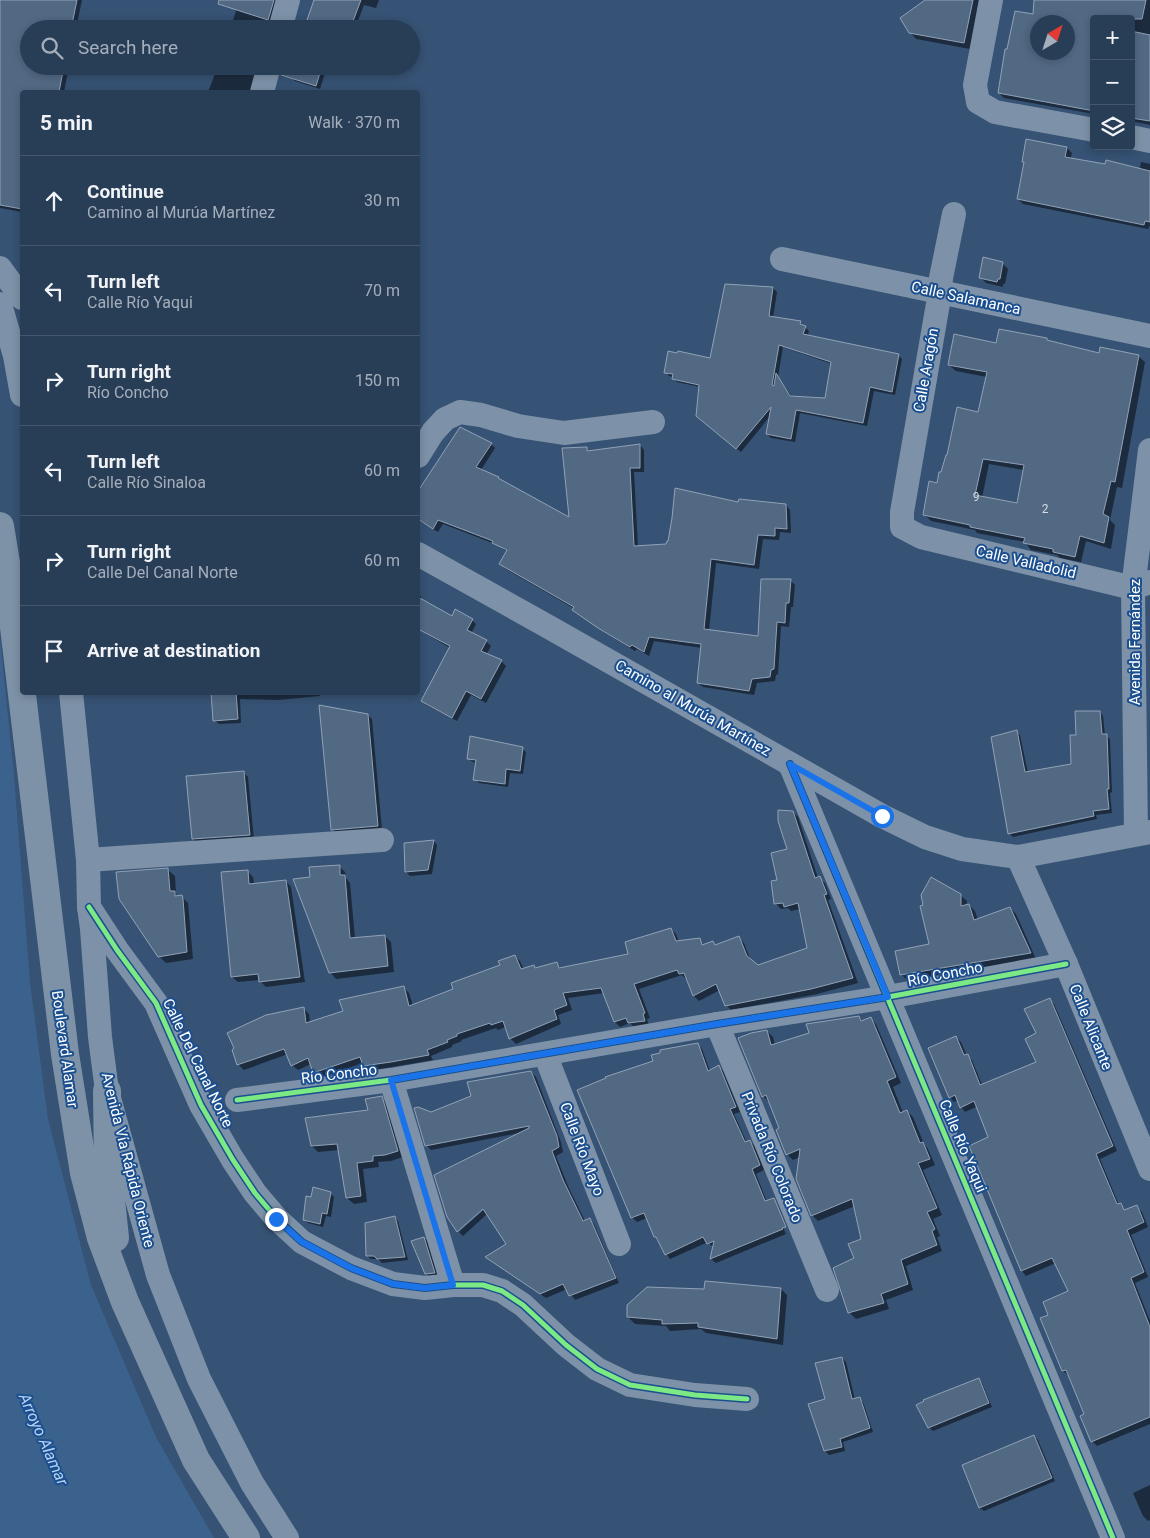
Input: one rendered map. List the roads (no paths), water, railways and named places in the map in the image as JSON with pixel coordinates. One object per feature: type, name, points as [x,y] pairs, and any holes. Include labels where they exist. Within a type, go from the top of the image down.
[{"type":"highway","name":"Boulevard Alamar","points":[[0,526],[20,678]]},
{"type":"highway","name":"Boulevard Alamar","points":[[22,695],[65,1054],[84,1173],[101,1238],[125,1302],[196,1460],[246,1538]]},
{"type":"highway","points":[[107,1091],[108,1171],[125,1302]]},
{"type":"street","points":[[282,20],[288,0]]},
{"type":"street","points":[[992,0],[975,85],[978,102],[995,112],[1090,129]]},
{"type":"street","points":[[263,90],[267,75]]},
{"type":"street","points":[[1135,138],[1150,141]]},
{"type":"street","name":"Calle Aragón","points":[[902,527],[902,512],[941,278],[954,214]]},
{"type":"street","name":"Calle Salamanca","points":[[782,259],[1150,336]]},
{"type":"street","points":[[0,268],[20,296]]},
{"type":"street","points":[[0,304],[15,356],[20,384]]},
{"type":"street","points":[[420,453],[432,432],[445,419],[460,412],[481,415],[518,426],[564,433],[653,422]]},
{"type":"street","name":"Avenida Fernández","points":[[1143,833],[1142,585],[1150,450]]},
{"type":"street","name":"Calle Valladolid","points":[[902,527],[921,537],[1142,585]]},
{"type":"street","name":"Camino al Murúa Martínez","points":[[420,555],[882,816],[925,836],[962,849],[1018,857],[1143,833]]},
{"type":"street","name":"Avenida Vía Rápida Oriente","points":[[71,695],[88,860],[89,907],[100,1037],[107,1091],[158,1274],[196,1370],[252,1483],[287,1538]]},
{"type":"street","name":"Calle Río Yaqui","points":[[790,764],[1113,1538]]},
{"type":"street","points":[[88,860],[382,840]]},
{"type":"street","name":"Calle Alicante","points":[[1018,857],[1066,964],[1150,1170]]},
{"type":"street","name":"Calle Del Canal Norte","points":[[89,907],[117,950],[156,1003],[201,1105],[233,1160],[276,1219],[302,1242],[351,1268],[393,1284],[425,1288],[453,1285],[484,1285],[502,1291],[524,1305],[566,1346],[597,1369],[630,1385],[695,1396],[747,1399]]},
{"type":"street","name":"Río Concho","points":[[236,1100],[391,1080],[717,1024],[888,997],[1066,964]]},
{"type":"street","name":"Privada Río Colorado","points":[[717,1024],[827,1290]]},
{"type":"street","name":"Calle Río Mayo","points":[[545,1054],[620,1244]]},
{"type":"street","points":[[391,1080],[453,1285]]},
{"type":"water","name":"Arroyo Alamar","points":[[0,638],[14,775],[30,982],[48,1119],[91,1285],[156,1437],[214,1538],[0,1538]]}]
